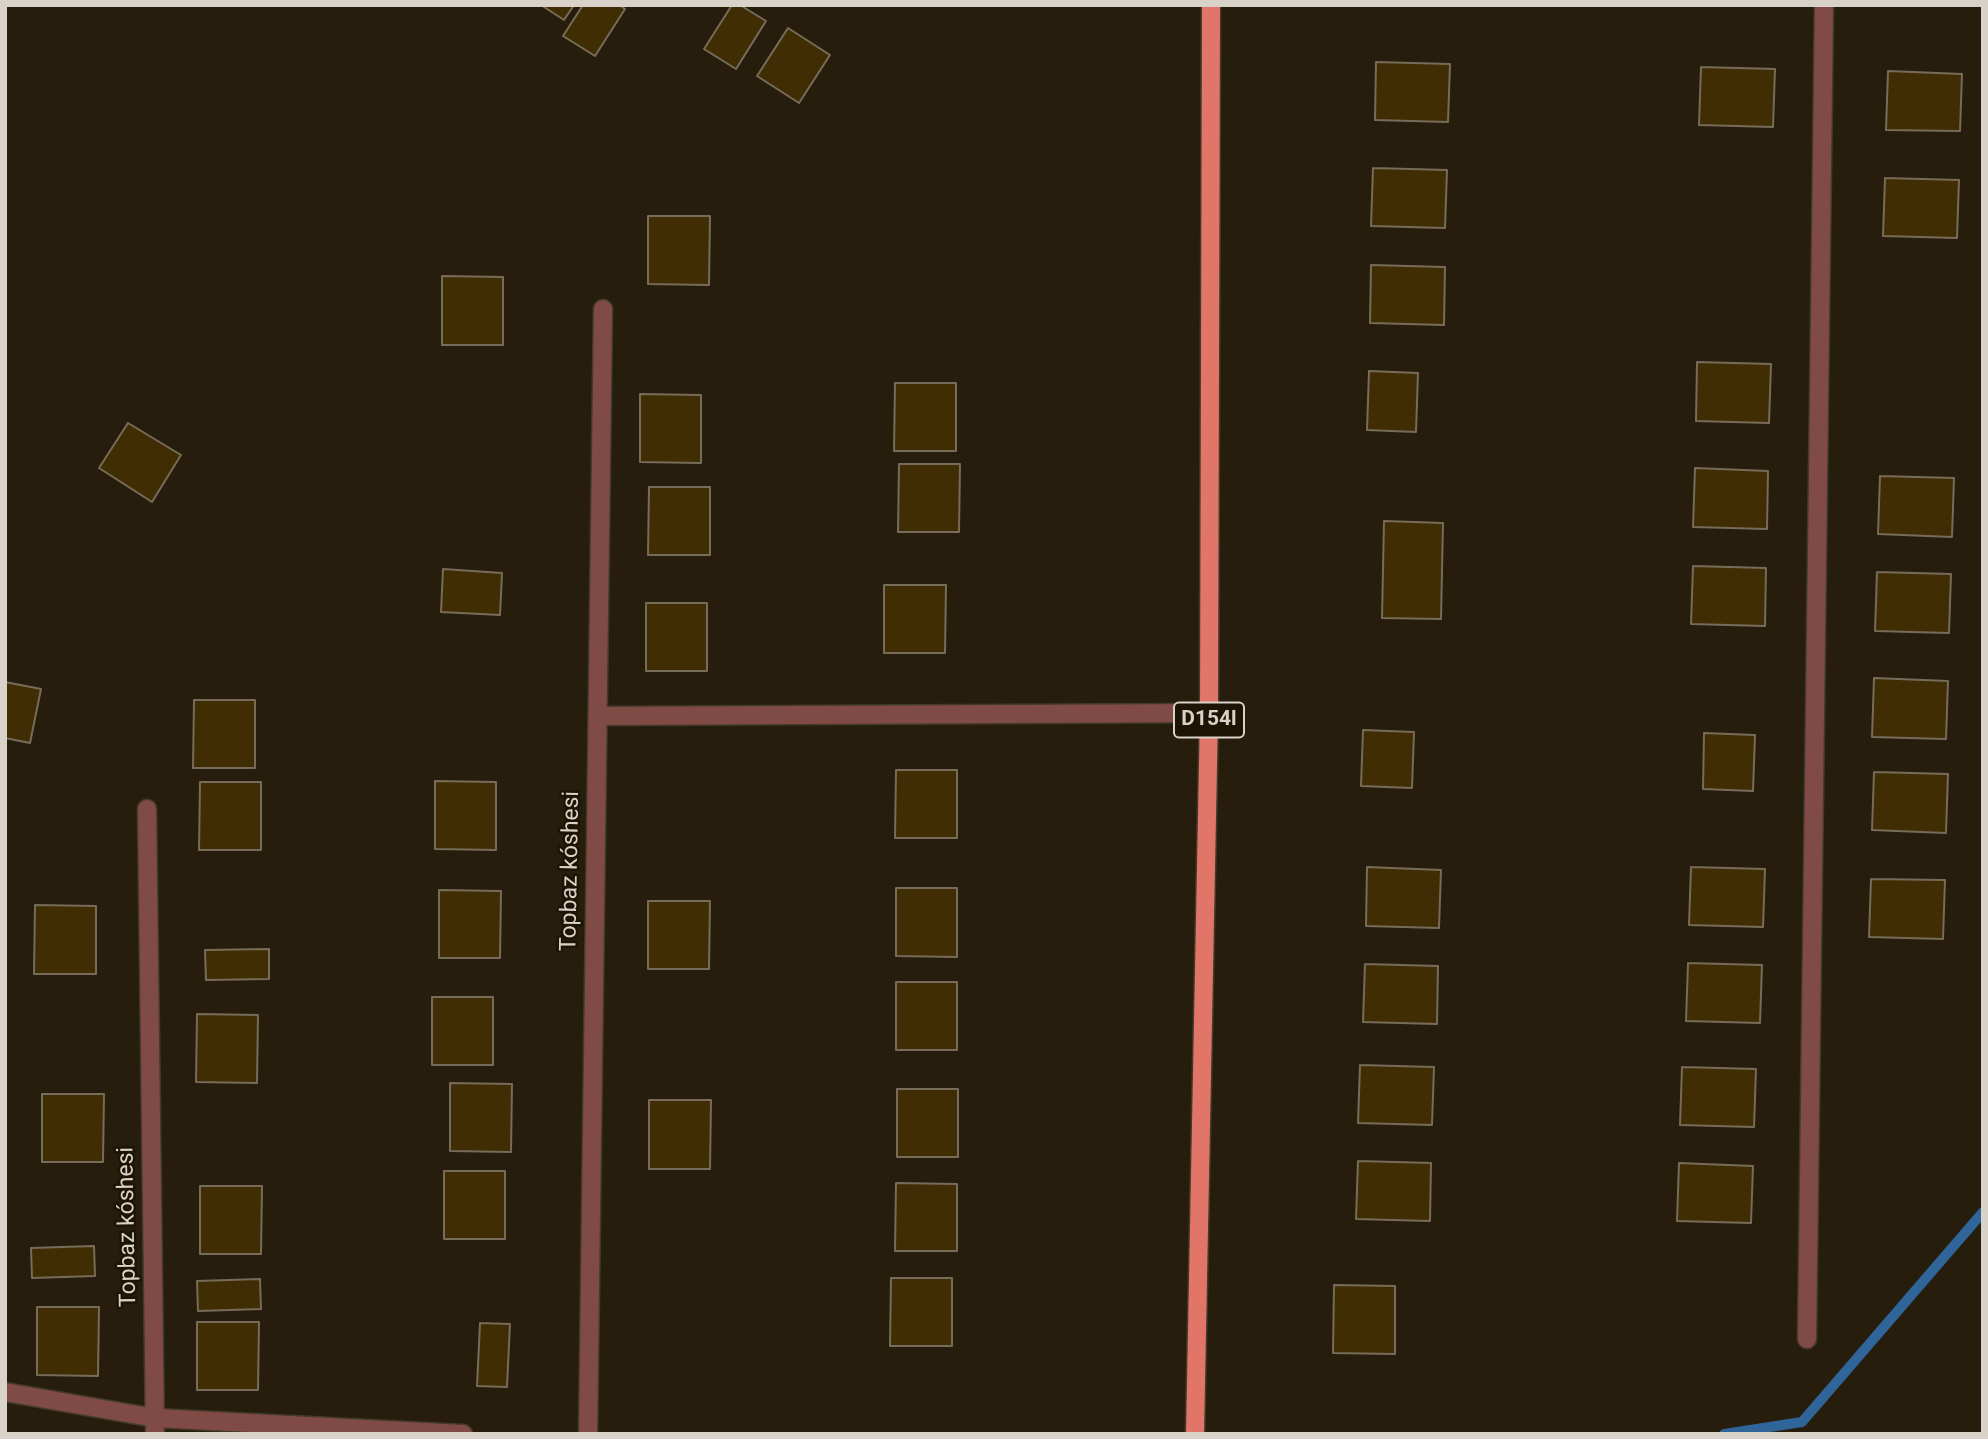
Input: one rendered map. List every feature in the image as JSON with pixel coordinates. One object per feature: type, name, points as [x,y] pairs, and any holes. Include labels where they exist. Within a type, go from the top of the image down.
[{"type":"main road","name":"D154l","points":[[1195,1434],[1209,713],[1211,5]]},
{"type":"street","points":[[1807,1339],[1824,5]]},
{"type":"street","name":"Topbaz kóshesi","points":[[588,1434],[603,309]]},
{"type":"street","points":[[598,716],[1209,713]]},
{"type":"street","name":"Topbaz kóshesi","points":[[147,809],[155,1426]]},
{"type":"street","points":[[5,1392],[155,1426],[463,1434]]},
{"type":"building","points":[[541,5],[574,5],[564,20]]},
{"type":"building","points":[[583,5],[619,5],[625,9],[595,56],[563,36]]},
{"type":"building","points":[[732,5],[740,5],[766,21],[736,69],[704,49]]},
{"type":"building","points":[[788,28],[830,55],[799,103],[757,76]]},
{"type":"building","points":[[1376,62],[1450,64],[1448,122],[1375,120]]},
{"type":"building","points":[[1701,67],[1775,69],[1773,127],[1699,125]]},
{"type":"building","points":[[1888,71],[1962,74],[1960,131],[1886,130]]},
{"type":"building","points":[[1373,168],[1447,170],[1445,228],[1371,226]]},
{"type":"building","points":[[1885,178],[1959,180],[1957,238],[1883,236]]},
{"type":"building","points":[[648,216],[710,216],[709,285],[648,284]]},
{"type":"building","points":[[1371,265],[1445,267],[1444,325],[1370,323]]},
{"type":"building","points":[[442,276],[503,277],[503,345],[442,345]]},
{"type":"building","points":[[1697,362],[1771,364],[1769,423],[1696,421]]},
{"type":"building","points":[[1369,371],[1418,373],[1416,432],[1367,430]]},
{"type":"building","points":[[895,383],[956,383],[956,451],[894,451]]},
{"type":"building","points":[[640,394],[701,395],[701,463],[640,462]]},
{"type":"building","points":[[128,423],[181,455],[152,502],[99,468]]},
{"type":"building","points":[[899,464],[960,464],[959,532],[898,532]]},
{"type":"building","points":[[1695,468],[1768,471],[1767,529],[1693,527]]},
{"type":"building","points":[[1880,476],[1954,478],[1952,537],[1878,534]]},
{"type":"building","points":[[649,487],[710,487],[710,555],[648,555]]},
{"type":"building","points":[[1384,521],[1443,523],[1441,619],[1382,618]]},
{"type":"building","points":[[1693,566],[1766,568],[1765,626],[1691,624]]},
{"type":"building","points":[[443,569],[502,573],[500,615],[441,612]]},
{"type":"building","points":[[1877,572],[1951,574],[1949,633],[1875,631]]},
{"type":"building","points":[[884,585],[946,585],[945,653],[884,653]]},
{"type":"building","points":[[646,603],[707,603],[707,671],[646,671]]},
{"type":"building","points":[[1874,678],[1948,681],[1946,739],[1872,737]]},
{"type":"building","points":[[5,682],[41,689],[30,743],[5,738]]},
{"type":"building","points":[[194,700],[255,700],[255,768],[193,768]]},
{"type":"building","points":[[1363,730],[1414,732],[1412,788],[1361,786]]},
{"type":"building","points":[[1704,733],[1755,735],[1753,791],[1703,789]]},
{"type":"building","points":[[896,770],[957,770],[957,838],[895,838]]},
{"type":"building","points":[[1874,772],[1948,774],[1946,833],[1872,830]]},
{"type":"building","points":[[435,781],[496,782],[496,850],[435,849]]},
{"type":"building","points":[[200,782],[261,782],[261,850],[199,850]]},
{"type":"building","points":[[1367,867],[1441,870],[1439,928],[1366,926]]},
{"type":"building","points":[[1691,867],[1765,869],[1763,927],[1689,925]]},
{"type":"building","points":[[1871,879],[1945,880],[1943,939],[1869,937]]},
{"type":"building","points":[[896,888],[957,888],[957,957],[896,956]]},
{"type":"building","points":[[439,890],[501,891],[500,958],[439,958]]},
{"type":"building","points":[[648,901],[710,901],[709,969],[648,969]]},
{"type":"building","points":[[35,905],[96,906],[96,974],[34,974]]},
{"type":"building","points":[[269,949],[269,979],[206,980],[205,950]]},
{"type":"building","points":[[1688,963],[1762,965],[1760,1023],[1686,1021]]},
{"type":"building","points":[[1365,964],[1438,966],[1437,1024],[1363,1022]]},
{"type":"building","points":[[896,982],[957,982],[957,1050],[896,1050]]},
{"type":"building","points":[[432,997],[493,997],[493,1065],[432,1065]]},
{"type":"building","points":[[197,1014],[258,1015],[257,1083],[196,1082]]},
{"type":"building","points":[[1360,1065],[1434,1067],[1432,1125],[1358,1123]]},
{"type":"building","points":[[1682,1067],[1756,1069],[1754,1127],[1680,1125]]},
{"type":"building","points":[[450,1083],[512,1084],[511,1152],[450,1151]]},
{"type":"building","points":[[897,1089],[958,1089],[958,1157],[897,1157]]},
{"type":"building","points":[[42,1094],[104,1094],[103,1162],[42,1162]]},
{"type":"building","points":[[649,1100],[711,1100],[710,1169],[649,1169]]},
{"type":"building","points":[[1358,1161],[1431,1163],[1430,1221],[1356,1219]]},
{"type":"building","points":[[1679,1163],[1753,1166],[1751,1223],[1677,1221]]},
{"type":"building","points":[[444,1171],[505,1171],[505,1239],[444,1239]]},
{"type":"building","points":[[896,1183],[957,1184],[957,1251],[895,1251]]},
{"type":"building","points":[[200,1186],[262,1186],[261,1254],[200,1254]]},
{"type":"building","points":[[94,1246],[95,1276],[32,1278],[31,1248]]},
{"type":"building","points":[[891,1278],[952,1278],[952,1346],[890,1346]]},
{"type":"building","points":[[260,1279],[261,1309],[198,1311],[197,1281]]},
{"type":"building","points":[[1334,1285],[1395,1286],[1395,1354],[1333,1353]]},
{"type":"building","points":[[37,1307],[99,1307],[98,1376],[37,1375]]},
{"type":"building","points":[[197,1322],[259,1322],[258,1390],[197,1390]]},
{"type":"building","points":[[480,1323],[510,1324],[507,1387],[477,1386]]},
{"type":"waterway","points":[[1724,1434],[1802,1422],[1983,1212]]}]
